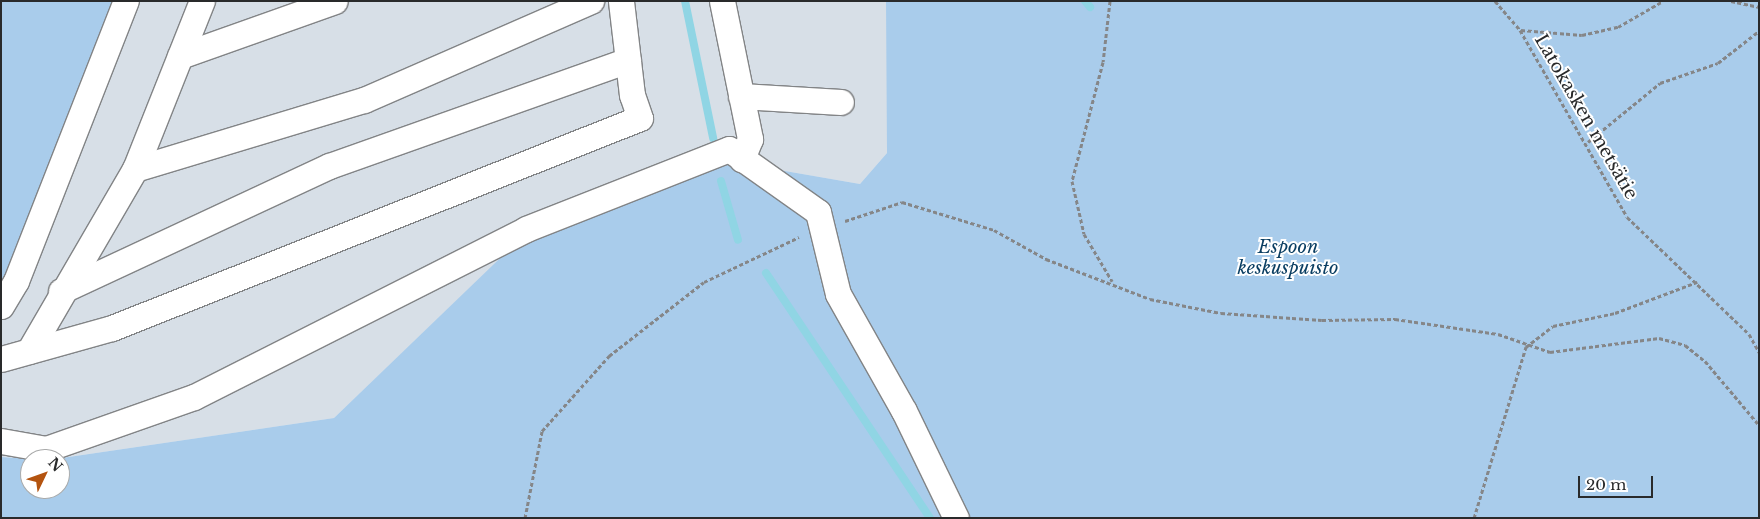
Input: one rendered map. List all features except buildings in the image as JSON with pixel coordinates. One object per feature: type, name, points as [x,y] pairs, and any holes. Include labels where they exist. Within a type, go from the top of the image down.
[{"type":"lane","points":[[1,306],[16,281],[126,1]]},
{"type":"lane","points":[[28,351],[61,291],[135,169],[202,1]]},
{"type":"lane","points":[[180,56],[335,1]]},
{"type":"lane","points":[[135,169],[364,100],[591,1]]},
{"type":"lane","points":[[1,359],[112,328],[640,118],[628,60],[621,1]]},
{"type":"lane","points":[[722,1],[750,139],[742,159]]},
{"type":"lane","points":[[61,291],[329,166],[628,60]]},
{"type":"lane","points":[[741,96],[841,102]]},
{"type":"lane","points":[[1,441],[46,449],[194,397],[526,230],[729,149],[818,212],[838,294],[904,411],[956,518]]},
{"type":"path","points":[[1110,1],[1103,62],[1072,181],[1084,234],[1112,282]]},
{"type":"path","name":"Latokasken metsätie","points":[[1495,1],[1520,30],[1588,142],[1627,217],[1697,282],[1749,334],[1759,352]]},
{"type":"path","points":[[1520,30],[1582,35],[1618,27],[1663,1]]},
{"type":"path","points":[[1730,1],[1759,7]]},
{"type":"path","points":[[1588,142],[1660,83],[1718,63],[1759,31]]},
{"type":"path","points":[[525,518],[542,431],[609,356],[704,282],[822,229],[902,202],[994,230],[1046,259],[1112,282],[1150,299],[1221,313],[1322,320],[1395,319],[1498,334],[1526,347],[1550,352],[1659,338],[1685,345],[1705,361],[1759,424]]},
{"type":"path","points":[[1474,518],[1526,347],[1553,326],[1615,313],[1697,282]]},
{"type":"path","points":[[723,518],[743,518]]},
{"type":"shaded area","points":[[114,1],[894,1],[887,153],[860,184],[722,160],[521,239],[334,418],[70,457],[70,449],[20,449],[20,458],[1,457],[1,286]]},
{"type":"green space","points":[[1,1],[114,1],[1,286]]},
{"type":"green space","name":"Espoon keskuspuisto","points":[[886,1],[1759,1],[1759,518],[1,518],[1,457],[20,458],[20,499],[70,499],[70,457],[334,418],[520,239],[722,160],[860,184],[887,153]]},
{"type":"waterway","points":[[685,1],[713,138]]},
{"type":"waterway","points":[[1085,1],[1090,7]]},
{"type":"waterway","points":[[721,181],[738,240]]},
{"type":"waterway","points":[[766,273],[930,518]]}]
